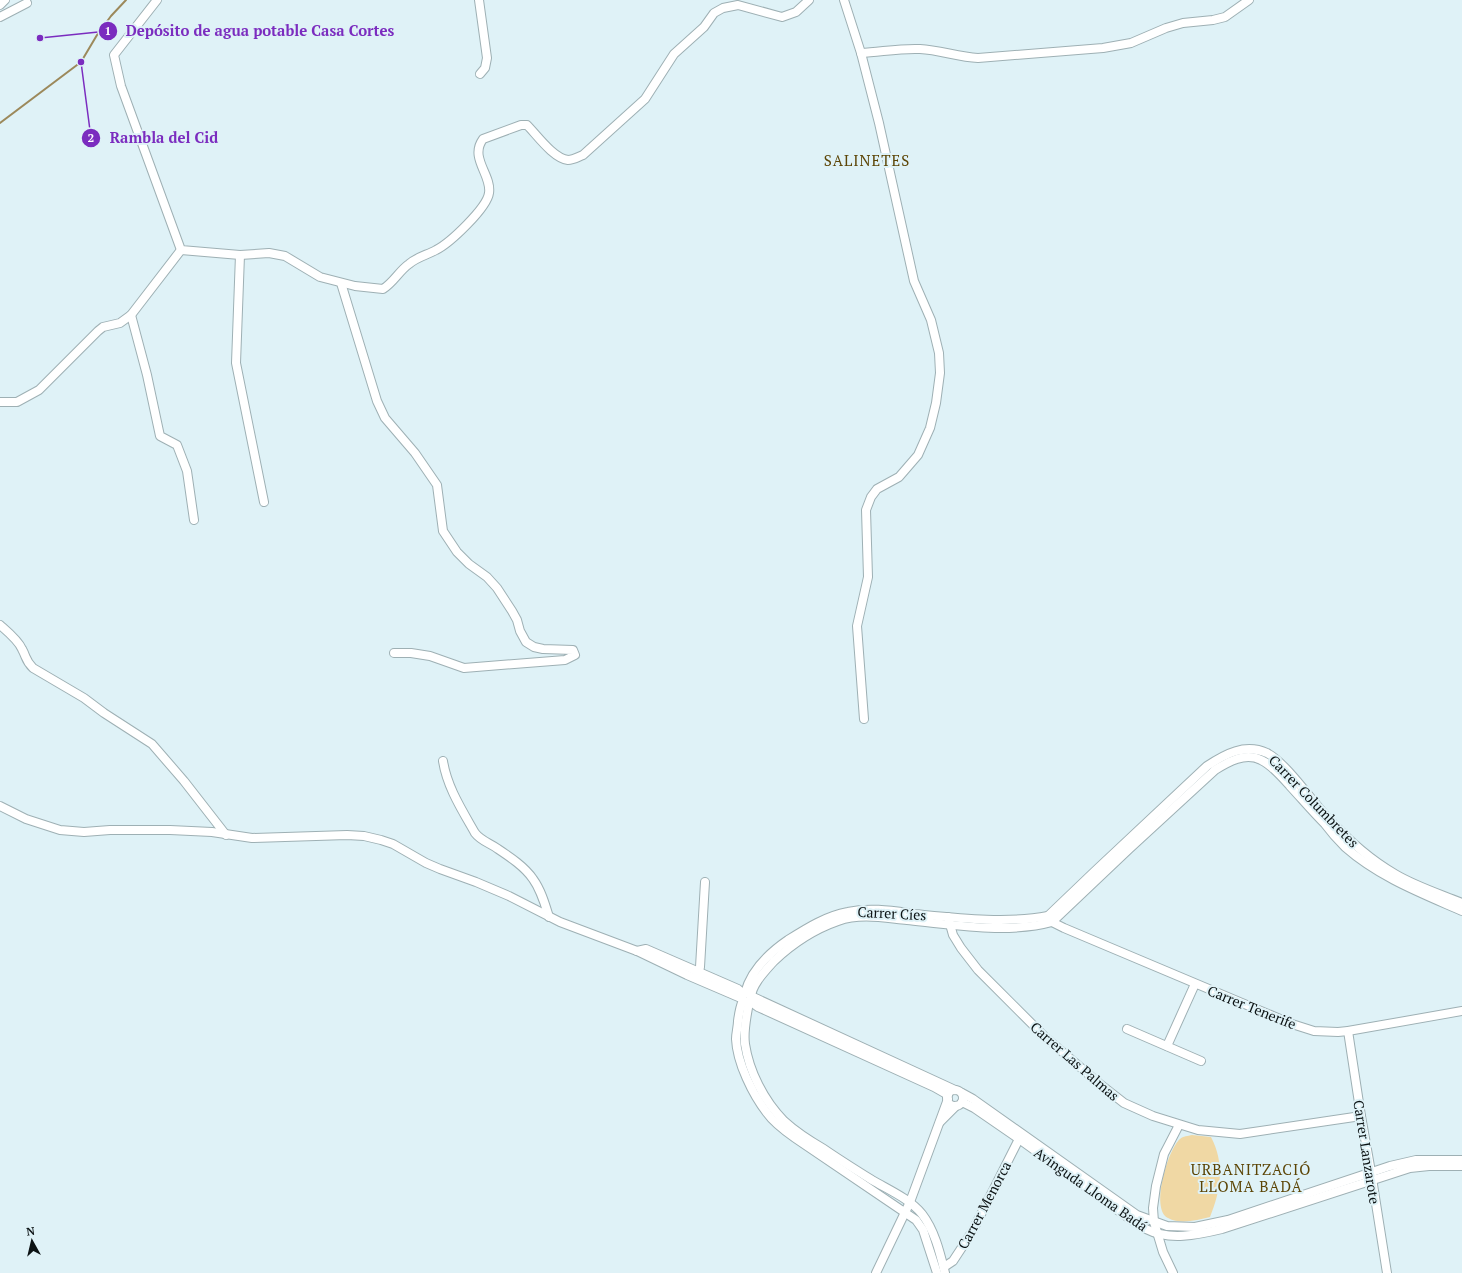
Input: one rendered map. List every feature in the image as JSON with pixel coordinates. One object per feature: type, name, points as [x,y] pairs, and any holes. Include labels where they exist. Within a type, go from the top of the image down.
[{"type":"street","points":[[0,5],[5,0]]},
{"type":"street","points":[[17,0],[20,2],[30,1]]},
{"type":"street","points":[[157,0],[114,55],[121,86],[181,250]]},
{"type":"street","points":[[480,0],[487,58],[486,68],[480,74]]},
{"type":"street","points":[[181,250],[240,255],[269,253],[284,256],[320,276],[341,283],[371,289],[383,289],[391,284],[408,264],[420,256],[435,251],[445,245],[478,212],[489,195],[490,182],[480,164],[480,142],[483,138],[521,125],[527,125],[558,156],[569,160],[575,159],[583,155],[645,99],[674,54],[704,27],[714,13],[723,8],[738,5],[782,17],[796,12],[810,0]]},
{"type":"street","points":[[844,0],[861,53],[882,136],[914,281],[930,320],[939,353],[940,373],[936,403],[930,428],[918,455],[900,477],[877,489],[871,497],[866,510],[868,577],[857,626],[864,719]]},
{"type":"street","points":[[861,53],[904,48],[922,49],[962,57],[978,58],[1103,48],[1130,43],[1166,28],[1183,23],[1213,20],[1224,17],[1249,0]]},
{"type":"street","points":[[0,17],[30,1]]},
{"type":"street","points":[[0,402],[17,402],[39,390],[98,330],[103,327],[120,323],[131,314],[181,250]]},
{"type":"street","points":[[240,255],[236,363],[264,502]]},
{"type":"street","points":[[341,283],[377,401],[385,418],[415,453],[437,485],[443,531],[448,540],[457,552],[469,564],[487,577],[506,599],[526,642],[534,647],[543,649],[573,650],[575,655],[564,660],[464,668],[449,664],[441,659],[430,656],[411,653],[394,653]]},
{"type":"street","points":[[131,314],[148,375],[160,436],[177,445],[187,471],[194,520]]},
{"type":"street","points":[[0,626],[22,647],[26,661],[33,668],[84,698],[104,713],[152,744],[184,781],[226,835]]},
{"type":"street","name":"Carrer Columbretes","points":[[1050,919],[1095,871],[1208,766],[1223,756],[1235,751],[1250,748],[1266,753],[1277,760],[1326,817],[1372,860],[1396,875],[1462,903]]},
{"type":"street","name":"Carrer Columbretes","points":[[1050,919],[1216,770],[1228,762],[1249,757],[1260,759],[1271,767],[1285,780],[1344,846],[1367,865],[1381,874],[1462,912]]},
{"type":"street","points":[[443,761],[448,783],[475,833],[480,840],[496,847],[533,878],[541,892],[549,916]]},
{"type":"street","name":"Avinguda Lloma Badá","points":[[0,806],[26,820],[60,830],[84,832],[110,830],[170,830],[212,832],[252,838],[347,835],[364,836],[381,840],[393,844],[440,870],[476,882],[509,896],[582,931],[639,952],[646,949],[698,975],[738,989],[758,1007],[920,1081],[948,1097]]},
{"type":"street","points":[[698,975],[700,967],[705,882]]},
{"type":"street","name":"Carrer Cíes","points":[[937,1273],[923,1230],[916,1220],[795,1138],[768,1114],[754,1092],[739,1054],[736,1039],[740,1009],[767,968],[784,952],[811,933],[839,920],[878,917],[949,921],[994,927],[1020,927],[1039,926],[1050,919]]},
{"type":"street","name":"Carrer Tenerife","points":[[1050,919],[1195,984],[1292,1024],[1314,1031],[1348,1032],[1462,1011]]},
{"type":"street","name":"Carrer Las Palmas","points":[[949,921],[953,935],[978,970],[1040,1032],[1100,1085],[1124,1103],[1153,1116],[1179,1125],[1198,1130],[1240,1134],[1361,1116]]},
{"type":"street","points":[[1167,1046],[1195,984]]},
{"type":"street","name":"Avinguda Lloma Badá","points":[[747,998],[973,1099],[1138,1215],[1167,1226],[1195,1227],[1228,1220],[1371,1172],[1416,1160],[1462,1160]]},
{"type":"street","name":"Carrer Cíes","points":[[747,998],[745,1043],[751,1067],[770,1104],[784,1121],[805,1137],[910,1202],[922,1214],[932,1229],[945,1270]]},
{"type":"street","points":[[1127,1029],[1201,1060]]},
{"type":"street","name":"Carrer Lanzarote","points":[[1348,1032],[1387,1273]]},
{"type":"street","points":[[876,1273],[910,1202],[948,1097],[951,1091],[958,1091],[964,1097],[959,1104],[940,1122]]},
{"type":"street","points":[[948,1097],[952,1105],[959,1104]]},
{"type":"street","name":"Avinguda Lloma Badá","points":[[959,1104],[974,1108],[1130,1219],[1146,1229],[1168,1235],[1196,1235],[1222,1229],[1410,1168],[1428,1166],[1462,1166]]},
{"type":"street","points":[[1169,1271],[1154,1222],[1153,1208],[1156,1186],[1164,1154],[1179,1125]]},
{"type":"street","name":"Carrer Menorca","points":[[945,1270],[953,1261],[972,1232],[1019,1139]]},
{"type":"shaded area","points":[[1192,1135],[1211,1137],[1218,1157],[1220,1177],[1217,1197],[1210,1217],[1184,1222],[1168,1218],[1163,1212],[1161,1192],[1166,1166],[1175,1145],[1181,1138]]},
{"type":"waterway","points":[[0,123],[81,62],[97,35],[111,16],[126,0]]},
{"type":"place","name":"Depósito de agua potable Casa Cortes","points":[[40,38]]},
{"type":"place","name":"Rambla del Cid","points":[[81,62]]},
{"type":"district","name":"SALINETES","points":[[867,160]]},
{"type":"district","name":"URBANITZACIÓ LLOMA BADÁ","points":[[1251,1178]]}]
